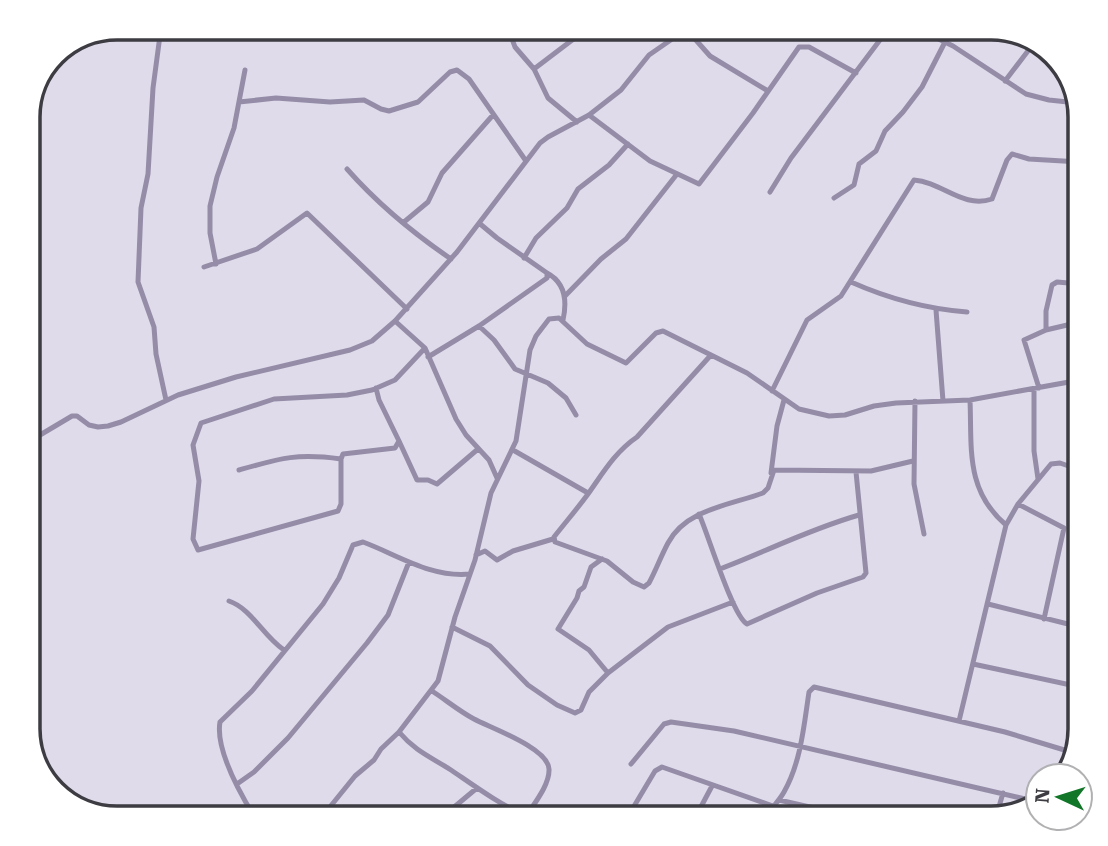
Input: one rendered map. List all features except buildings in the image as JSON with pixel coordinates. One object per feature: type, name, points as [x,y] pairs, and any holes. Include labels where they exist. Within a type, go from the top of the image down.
[{"type":"street","points":[[159,40],[153,88],[148,174],[141,208],[138,282],[154,327],[156,354],[166,400]]},
{"type":"street","points":[[512,40],[534,69],[548,97],[576,122]]},
{"type":"street","points":[[534,69],[575,40]]},
{"type":"street","points":[[40,435],[72,416],[77,416],[89,425],[108,426],[166,400],[236,377],[360,347],[372,341],[396,321],[451,259],[526,161],[548,137],[589,115],[621,90],[649,55],[671,40]]},
{"type":"street","points":[[696,40],[710,56],[768,91]]},
{"type":"street","points":[[769,192],[880,40]]},
{"type":"street","points":[[941,40],[1005,81],[1036,97],[1066,101]]},
{"type":"street","points":[[834,198],[854,185],[859,164],[876,151],[885,131],[922,87],[945,42]]},
{"type":"street","points":[[589,115],[650,161],[697,184],[701,183],[802,45],[856,73]]},
{"type":"street","points":[[1005,81],[1028,51]]},
{"type":"street","points":[[215,264],[209,212],[217,177],[234,128],[245,70]]},
{"type":"street","points":[[239,102],[276,98],[330,102],[364,100],[389,111],[418,102],[450,72],[457,70],[469,79],[526,161]]},
{"type":"street","points":[[404,222],[428,202],[442,173],[493,115]]},
{"type":"street","points":[[524,258],[536,238],[565,211],[578,189],[609,165],[628,144]]},
{"type":"street","points":[[772,391],[807,320],[838,299],[851,282],[914,180],[969,201],[979,202],[992,199],[1007,160],[1012,154],[1029,159],[1068,161]]},
{"type":"street","points":[[347,169],[366,191],[451,259]]},
{"type":"street","points":[[565,296],[601,258],[626,239],[677,174]]},
{"type":"street","points":[[204,267],[257,249],[307,213],[407,309]]},
{"type":"street","points":[[479,223],[555,279],[565,296],[563,320]]},
{"type":"street","points":[[428,357],[547,279],[547,273]]},
{"type":"street","points":[[851,282],[936,310],[967,312]]},
{"type":"street","points":[[1046,330],[1052,285],[1057,282],[1068,283]]},
{"type":"street","points":[[936,310],[943,401]]},
{"type":"street","points":[[331,806],[355,776],[374,760],[381,749],[399,732],[432,691],[443,669],[452,627],[476,555],[496,478],[513,450],[526,373],[536,336],[549,318],[563,320],[587,344],[626,362],[660,331],[747,373],[784,400],[806,412],[829,416],[845,415],[874,406],[915,401],[970,400],[1068,382]]},
{"type":"street","points":[[396,321],[425,348],[456,419],[489,460],[496,478]]},
{"type":"street","points":[[1038,479],[1034,451],[1036,389],[1024,342],[1034,334],[1068,325]]},
{"type":"street","points":[[479,326],[494,340],[514,369],[541,379],[558,390],[573,407],[576,415]]},
{"type":"street","points":[[399,441],[395,448],[343,454],[341,504],[338,511],[198,550],[193,539],[199,481],[192,445],[201,423],[274,399],[347,396],[376,388],[395,380],[425,348]]},
{"type":"street","points":[[476,555],[485,551],[497,560],[513,551],[554,539],[606,465],[624,445],[637,437],[711,355]]},
{"type":"street","points":[[376,388],[379,400],[418,480],[437,484],[478,449]]},
{"type":"street","points":[[554,539],[602,559],[638,586],[645,587],[668,541],[684,525],[699,514],[763,493],[768,488],[777,426],[784,400]]},
{"type":"street","points":[[970,400],[975,480],[988,505],[1006,525]]},
{"type":"street","points":[[915,401],[913,461],[916,496],[924,534]]},
{"type":"street","points":[[513,450],[588,494]]},
{"type":"street","points":[[239,470],[289,456],[341,459]]},
{"type":"street","points":[[771,473],[777,469],[856,472],[882,470],[913,461]]},
{"type":"street","points":[[959,721],[1006,525],[1018,504],[1051,464],[1068,467]]},
{"type":"street","points":[[699,514],[733,602],[743,622],[747,624],[817,593],[863,577],[867,568],[856,472]]},
{"type":"street","points":[[1018,504],[1065,528],[1044,619]]},
{"type":"street","points":[[720,569],[765,552],[786,540],[859,516]]},
{"type":"street","points":[[249,806],[237,784],[219,736],[220,722],[253,691],[331,593],[355,543],[370,544],[409,562],[443,573],[454,576],[470,575]]},
{"type":"street","points":[[602,559],[591,567],[585,585],[558,629],[589,650],[608,673]]},
{"type":"street","points":[[237,784],[254,772],[288,738],[367,643],[391,609],[409,562]]},
{"type":"street","points":[[229,601],[242,607],[269,639],[284,650]]},
{"type":"street","points":[[452,627],[489,646],[501,655],[528,685],[556,705],[575,713],[581,710],[589,692],[608,673],[672,625],[733,602]]},
{"type":"street","points":[[988,604],[1068,624]]},
{"type":"street","points":[[973,664],[1068,684]]},
{"type":"street","points":[[634,806],[657,768],[662,767],[773,806],[787,785],[801,746],[809,692],[816,687],[1065,750]]},
{"type":"street","points":[[432,691],[471,717],[525,744],[545,759],[548,776],[534,806]]},
{"type":"street","points":[[631,764],[667,722],[733,731],[1024,798]]},
{"type":"street","points":[[399,732],[416,750],[506,806]]},
{"type":"street","points":[[701,806],[712,786]]},
{"type":"street","points":[[455,806],[477,788]]},
{"type":"street","points":[[999,805],[1003,793]]},
{"type":"street","points":[[779,800],[802,806]]}]
